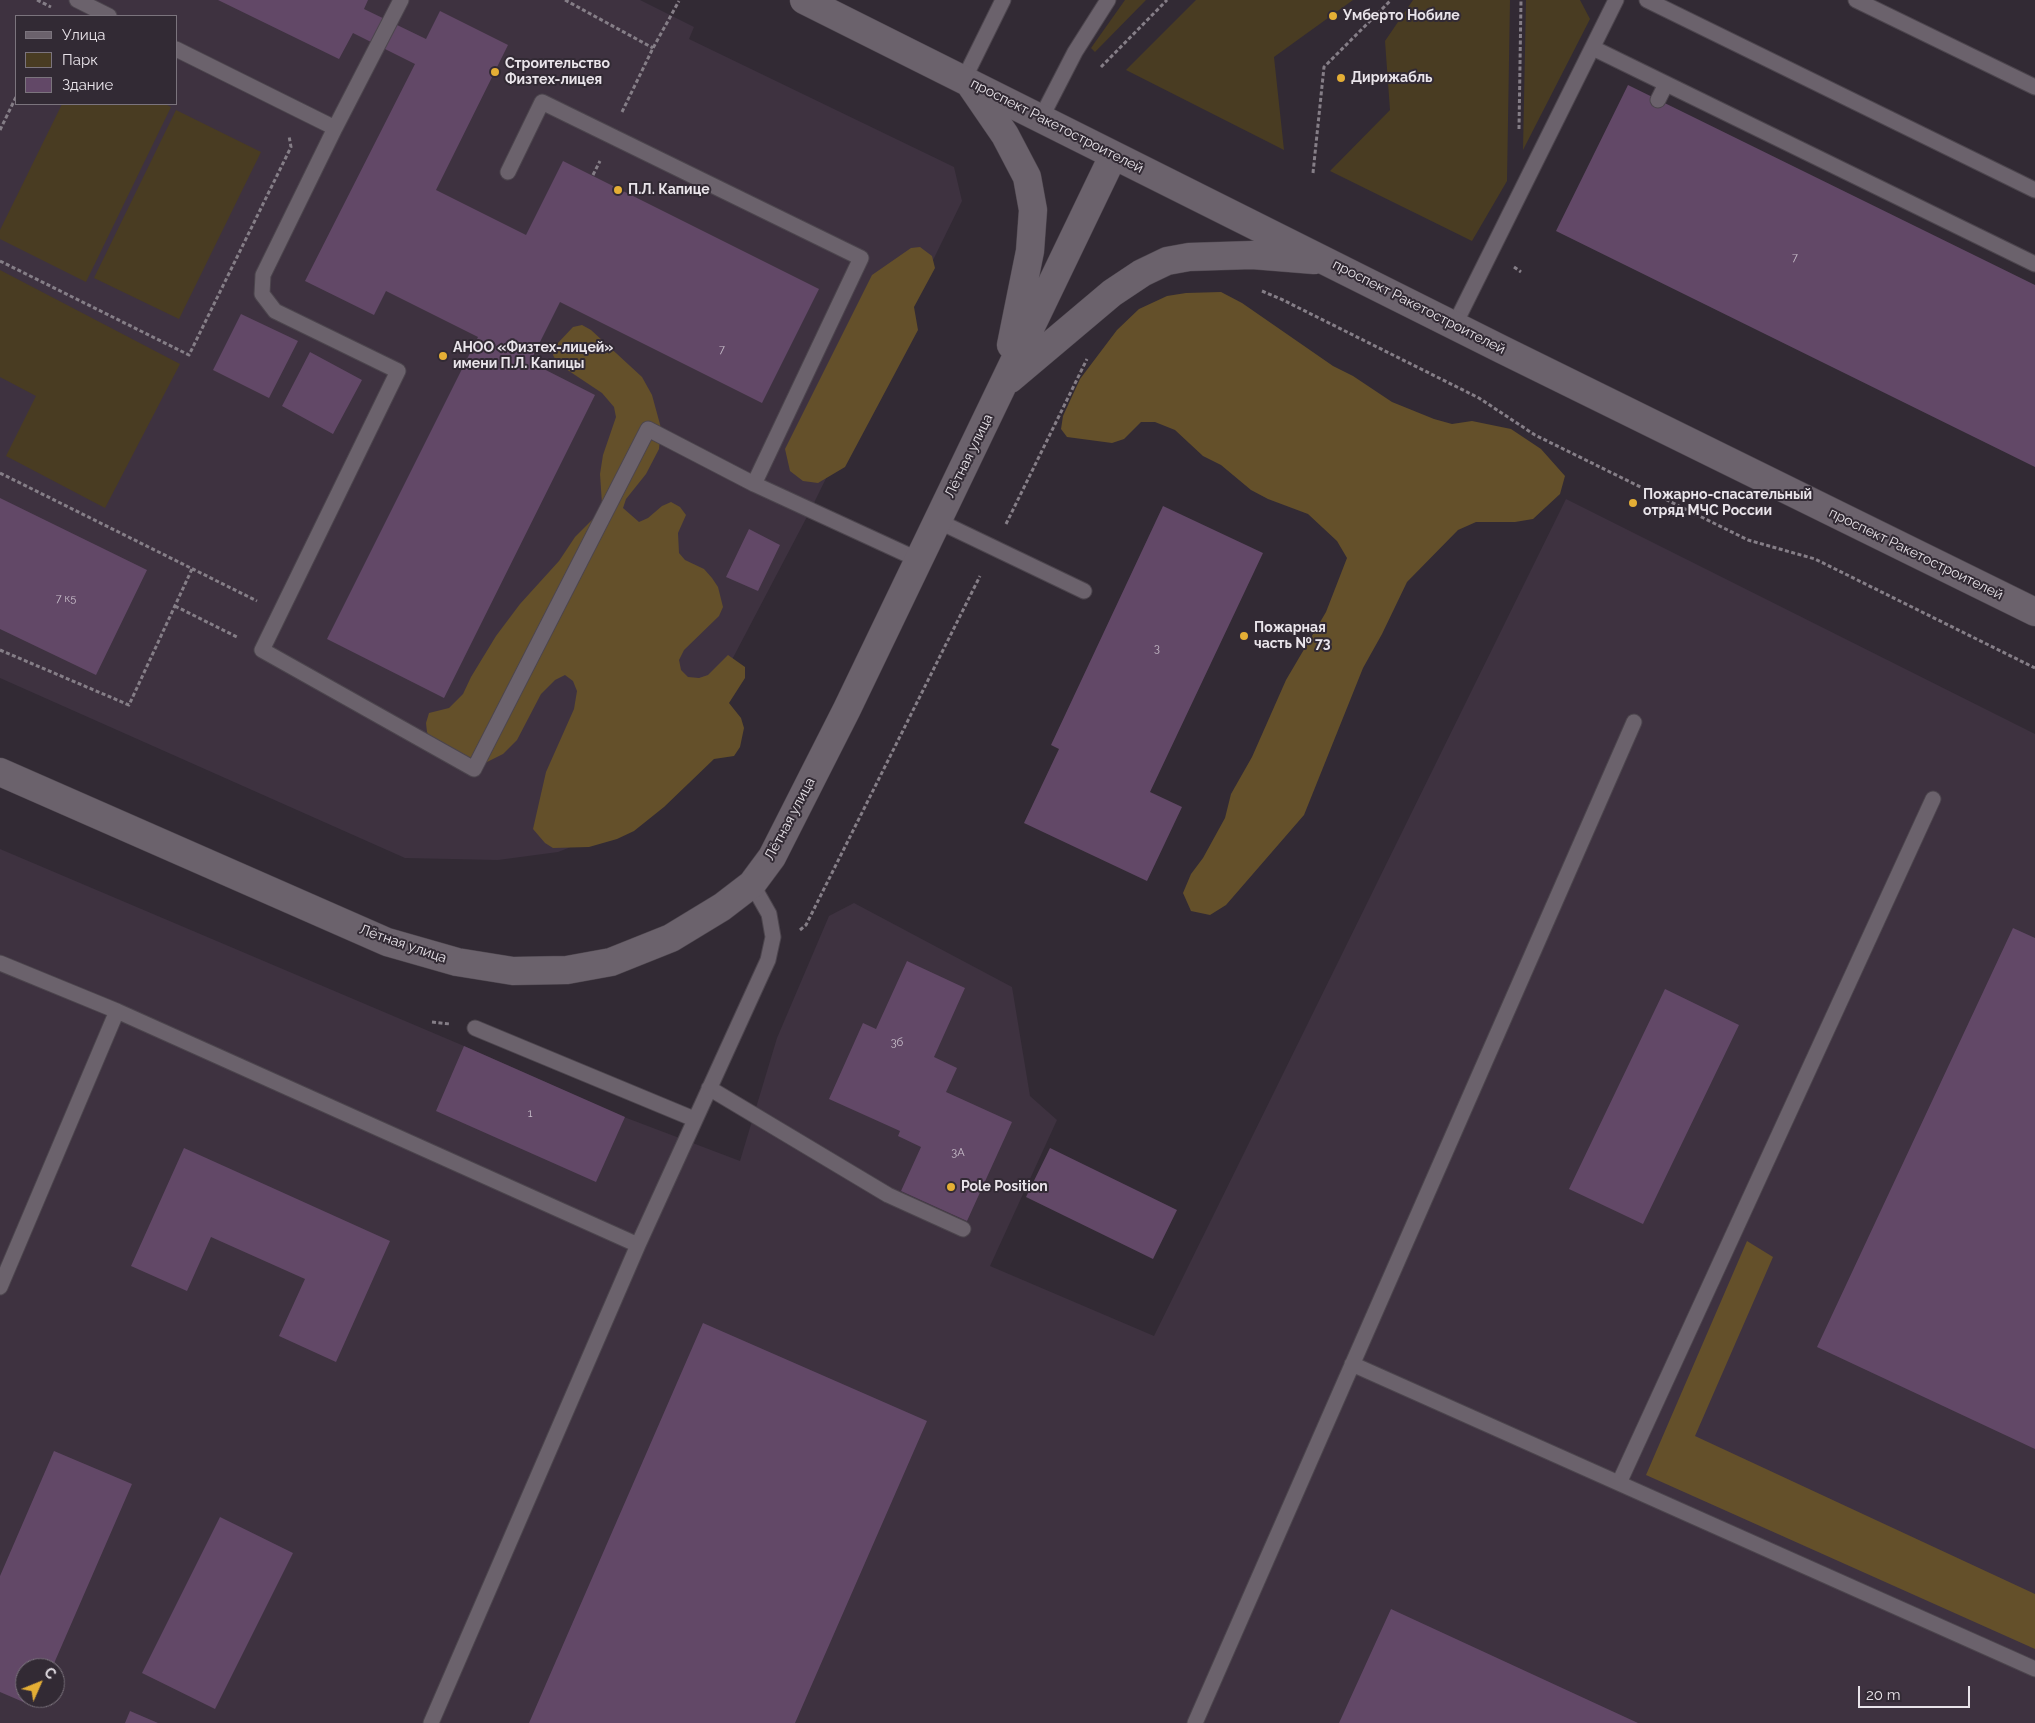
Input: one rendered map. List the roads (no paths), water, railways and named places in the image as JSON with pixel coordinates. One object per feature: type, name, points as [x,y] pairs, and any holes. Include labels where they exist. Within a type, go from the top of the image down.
[{"type":"street","name":"проспект Ракетостроителей","points":[[804,0],[966,80],[1113,156],[2035,612]]},
{"type":"street","points":[[966,80],[1005,136],[1027,177],[1033,210],[1030,251],[1003,385]]},
{"type":"street","name":"Лётная улица","points":[[0,772],[387,942],[457,962],[503,970],[567,970],[610,962],[671,938],[722,908],[752,884],[772,857],[848,708],[1113,156]]},
{"type":"street","points":[[1003,385],[1112,293],[1142,273],[1168,261],[1188,257],[1252,256],[1327,262]]},
{"type":"lane","points":[[77,0],[107,15]]},
{"type":"lane","points":[[401,0],[335,128],[264,275],[262,294],[275,311],[398,372],[262,650],[474,769],[648,429],[754,484],[919,560]]},
{"type":"lane","points":[[966,80],[1004,0]]},
{"type":"lane","points":[[1041,118],[1075,52],[1108,0]]},
{"type":"lane","points":[[1455,324],[1616,0]]},
{"type":"lane","points":[[1647,0],[2035,190]]},
{"type":"lane","points":[[1856,0],[2035,87]]},
{"type":"lane","points":[[1593,48],[2035,264]]},
{"type":"lane","points":[[178,51],[335,128]]},
{"type":"lane","points":[[1658,100],[1666,84]]},
{"type":"lane","points":[[508,172],[542,102],[860,258],[754,484]]},
{"type":"lane","points":[[938,521],[1084,591]]},
{"type":"lane","points":[[1195,1723],[1634,722]]},
{"type":"lane","points":[[1619,1483],[1933,798]]},
{"type":"lane","points":[[431,1723],[638,1245],[768,960],[772,937],[768,914],[752,884]]},
{"type":"lane","points":[[0,963],[117,1011],[638,1245]]},
{"type":"lane","points":[[0,1287],[117,1011]]},
{"type":"lane","points":[[475,1028],[694,1119]]},
{"type":"lane","points":[[709,1088],[888,1194],[963,1229]]},
{"type":"lane","points":[[1352,1364],[2035,1668]]},
{"type":"place","name":"Умберто Нобиле","points":[[1333,16]]},
{"type":"place","name":"Строительство Физтех-лицея","points":[[495,72]]},
{"type":"place","name":"Дирижабль","points":[[1341,78]]},
{"type":"place","name":"П.Л. Капице","points":[[618,190]]},
{"type":"place","name":"АНОО «Физтех-лицей» имени П.Л. Капицы","points":[[443,356]]},
{"type":"place","name":"Пожарно-спасательный отряд МЧС России","points":[[1633,503]]},
{"type":"place","name":"Пожарная часть № 73","points":[[1244,636]]},
{"type":"place","name":"Pole Position","points":[[951,1187]]}]
